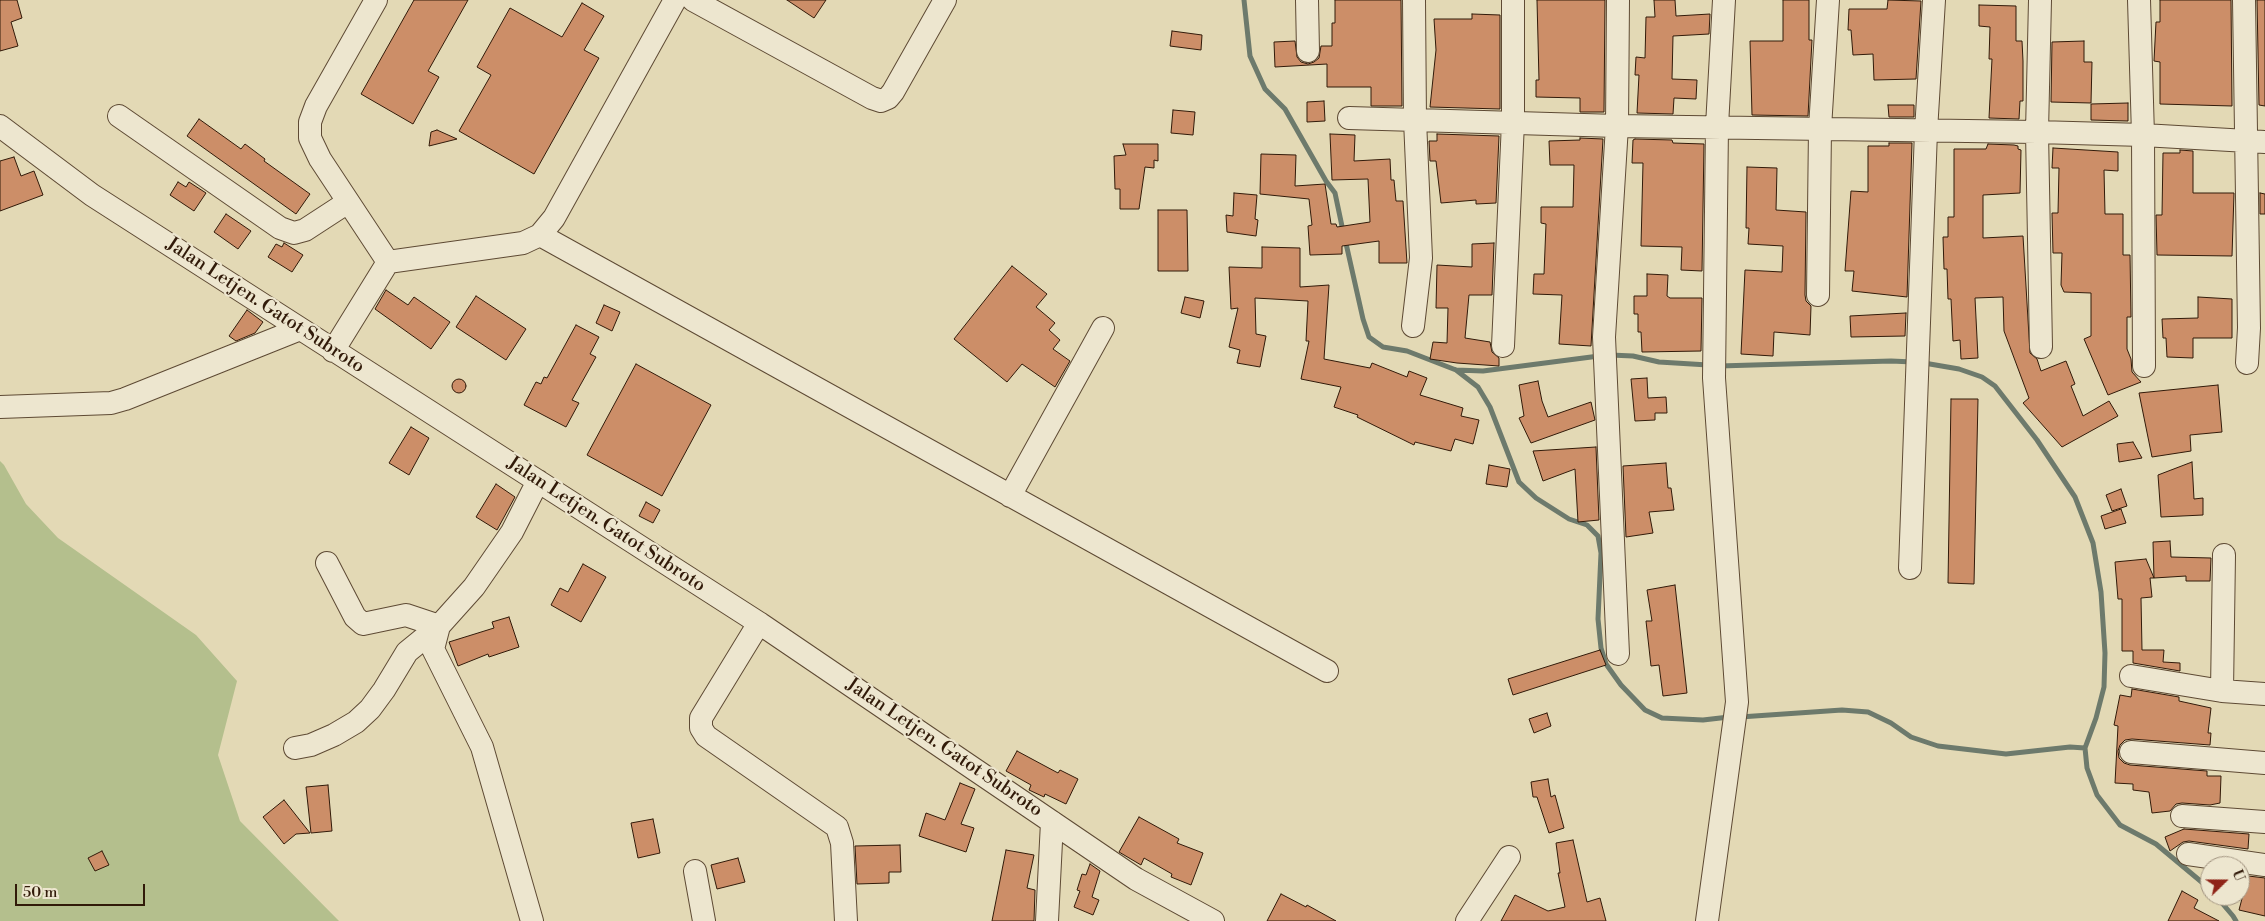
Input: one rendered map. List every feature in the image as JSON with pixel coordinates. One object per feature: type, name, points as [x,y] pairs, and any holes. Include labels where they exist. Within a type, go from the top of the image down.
[{"type":"street","points":[[376,0],[316,106],[310,122],[310,138],[320,159],[388,262]]},
{"type":"street","points":[[388,262],[523,243],[540,235],[554,218],[674,0]]},
{"type":"street","points":[[693,0],[872,98],[881,101],[888,98],[892,92],[945,0]]},
{"type":"street","points":[[1307,0],[1308,51]]},
{"type":"street","points":[[1413,326],[1421,258],[1415,120],[1414,0]]},
{"type":"street","points":[[1502,346],[1513,122],[1513,0]]},
{"type":"street","points":[[1618,0],[1617,126],[1604,337],[1618,654]]},
{"type":"street","points":[[1707,921],[1737,702],[1714,378],[1717,126],[1724,0]]},
{"type":"street","points":[[1818,295],[1820,128],[1828,0]]},
{"type":"street","points":[[1910,568],[1926,131],[1934,0]]},
{"type":"street","points":[[2040,0],[2037,132],[2041,347]]},
{"type":"street","points":[[2139,0],[2143,135],[2144,366]]},
{"type":"street","points":[[2244,0],[2256,142],[2247,363]]},
{"type":"street","points":[[119,116],[280,228],[294,233],[305,230],[348,202]]},
{"type":"street","points":[[1349,118],[1617,126],[2037,132],[2143,135],[2256,142]]},
{"type":"street","name":"Jalan Letjen. Gatot Subroto","points":[[0,126],[92,195],[759,623],[1136,879],[1214,921]]},
{"type":"street","points":[[540,235],[1327,671]]},
{"type":"street","points":[[334,351],[388,262]]},
{"type":"street","points":[[1010,496],[1103,328]]},
{"type":"street","points":[[0,407],[118,401],[300,329]]},
{"type":"street","points":[[295,748],[311,745],[334,735],[356,722],[370,709],[407,652],[439,626],[474,587],[506,540],[538,481]]},
{"type":"street","points":[[2222,691],[2224,555]]},
{"type":"street","points":[[327,563],[355,617],[364,624],[406,615],[439,626]]},
{"type":"street","points":[[759,623],[701,718],[700,728],[706,736],[837,827],[842,843],[846,921]]},
{"type":"street","points":[[439,626],[434,649],[482,747],[532,921]]},
{"type":"street","points":[[2132,676],[2222,691],[2265,694]]},
{"type":"street","points":[[2131,752],[2265,763]]},
{"type":"street","points":[[2182,816],[2265,822]]},
{"type":"street","points":[[1046,921],[1052,822]]},
{"type":"street","points":[[2188,854],[2265,865]]},
{"type":"street","points":[[1467,921],[1509,857]]},
{"type":"street","points":[[695,871],[704,921]]},
{"type":"green space","points":[[0,461],[26,504],[58,538],[196,635],[237,681],[218,755],[240,821],[339,921],[0,921]]},
{"type":"building","points":[[0,0],[17,0],[22,18],[11,22],[18,46],[0,51]]},
{"type":"building","points":[[414,0],[468,0],[428,71],[439,77],[413,124],[361,94]]},
{"type":"building","points":[[787,0],[826,0],[814,18]]},
{"type":"building","points":[[1335,0],[1401,0],[1402,106],[1371,106],[1371,87],[1327,87],[1327,64],[1275,67],[1274,42],[1295,41],[1297,57],[1301,62],[1308,64],[1319,58],[1321,46],[1332,46]]},
{"type":"building","points":[[1537,0],[1605,0],[1604,112],[1580,112],[1580,98],[1536,97],[1536,80],[1539,80]]},
{"type":"building","points":[[1654,0],[1675,0],[1676,16],[1710,14],[1709,34],[1673,36],[1672,79],[1697,80],[1696,99],[1674,98],[1673,114],[1637,113],[1639,75],[1635,75],[1636,57],[1645,58],[1646,17],[1655,17]]},
{"type":"building","points":[[1783,0],[1809,0],[1809,40],[1812,40],[1808,116],[1752,115],[1750,41],[1783,41]]},
{"type":"building","points":[[1888,0],[1921,1],[1916,79],[1874,80],[1873,54],[1853,55],[1851,30],[1848,30],[1849,9],[1887,9]]},
{"type":"building","points":[[2160,0],[2231,0],[2232,106],[2160,104],[2160,62],[2154,61],[2156,22],[2160,22]]},
{"type":"building","points":[[2257,0],[2265,0],[2265,106],[2259,105]]},
{"type":"building","points":[[582,3],[604,16],[584,50],[599,58],[534,174],[459,131],[491,75],[477,67],[510,8],[562,37]]},
{"type":"building","points":[[1979,5],[2016,6],[2016,41],[2022,41],[2023,61],[2023,101],[2020,101],[2019,119],[1989,118],[1992,59],[1989,59],[1990,27],[1979,26]]},
{"type":"building","points":[[1472,14],[1500,15],[1500,109],[1430,107],[1436,50],[1434,19],[1472,19]]},
{"type":"building","points":[[1172,31],[1202,35],[1201,50],[1170,46]]},
{"type":"building","points":[[2084,41],[2084,62],[2092,62],[2091,103],[2051,102],[2052,42]]},
{"type":"building","points":[[1324,101],[1325,121],[1307,122],[1307,102]]},
{"type":"building","points":[[2128,103],[2128,121],[2091,120],[2091,104]]},
{"type":"building","points":[[1888,105],[1914,105],[1914,117],[1889,117]]},
{"type":"building","points":[[1173,110],[1195,112],[1193,135],[1171,133]]},
{"type":"building","points":[[199,119],[241,149],[245,144],[265,159],[264,161],[310,194],[296,214],[187,136]]},
{"type":"building","points":[[437,130],[457,139],[429,146],[431,132]]},
{"type":"building","points":[[1330,134],[1355,135],[1354,161],[1390,159],[1391,180],[1394,180],[1396,201],[1403,201],[1407,263],[1379,263],[1379,241],[1342,246],[1342,254],[1310,255],[1308,226],[1312,225],[1309,199],[1260,194],[1261,154],[1296,155],[1295,186],[1325,184],[1331,224],[1336,224],[1337,227],[1370,222],[1368,179],[1332,180]]},
{"type":"building","points":[[1437,134],[1499,136],[1496,203],[1476,204],[1476,200],[1441,203],[1436,161],[1430,161],[1429,141],[1437,141]]},
{"type":"building","points":[[1580,138],[1603,139],[1591,346],[1559,344],[1562,295],[1533,294],[1534,274],[1544,274],[1546,224],[1541,223],[1541,207],[1573,207],[1574,165],[1550,165],[1549,141],[1580,140]]},
{"type":"building","points":[[1633,140],[1672,140],[1673,143],[1704,144],[1702,271],[1681,270],[1682,247],[1641,246],[1643,163],[1632,163]]},
{"type":"building","points":[[1889,143],[1912,143],[1907,297],[1852,291],[1854,271],[1845,271],[1851,191],[1868,192],[1868,146],[1889,146]]},
{"type":"building","points":[[1123,144],[1158,144],[1158,161],[1154,160],[1154,168],[1145,167],[1139,209],[1120,209],[1120,189],[1115,189],[1114,156],[1126,155]]},
{"type":"building","points":[[1988,144],[2014,145],[2018,146],[2018,149],[2021,150],[2020,193],[1983,195],[1983,238],[2023,236],[2030,353],[2037,359],[2041,371],[2066,361],[2075,384],[2071,386],[2083,416],[2109,401],[2118,416],[2062,447],[2023,403],[2029,398],[2004,331],[2003,297],[1975,298],[1978,358],[1961,359],[1960,340],[1953,341],[1951,299],[1948,299],[1947,269],[1944,269],[1943,237],[1948,237],[1948,217],[1954,217],[1954,149],[1986,149]]},
{"type":"building","points":[[2053,148],[2118,152],[2118,171],[2104,170],[2105,214],[2123,214],[2123,255],[2130,255],[2131,317],[2127,317],[2127,349],[2131,359],[2132,372],[2141,382],[2108,395],[2084,339],[2091,336],[2091,293],[2064,292],[2061,285],[2062,253],[2053,253],[2052,213],[2058,213],[2059,168],[2052,168]]},
{"type":"building","points":[[2180,150],[2193,151],[2193,193],[2234,193],[2232,256],[2157,255],[2156,215],[2162,215],[2163,153],[2180,153]]},
{"type":"building","points":[[14,157],[21,176],[34,171],[43,195],[0,211],[0,161]]},
{"type":"building","points":[[1747,167],[1777,168],[1776,210],[1806,212],[1805,295],[1806,301],[1811,306],[1810,335],[1774,332],[1773,356],[1741,354],[1745,270],[1782,272],[1783,246],[1748,244],[1749,228],[1746,228]]},
{"type":"building","points":[[178,182],[186,187],[189,182],[206,193],[194,211],[170,195]]},
{"type":"building","points":[[1234,193],[1257,195],[1255,219],[1258,220],[1256,236],[1227,232],[1226,215],[1233,216]]},
{"type":"building","points":[[2260,193],[2265,194],[2265,214],[2260,214]]},
{"type":"building","points":[[1158,210],[1187,210],[1188,271],[1158,271]]},
{"type":"building","points":[[226,214],[251,231],[238,249],[214,232]]},
{"type":"building","points":[[284,243],[303,255],[292,272],[268,257],[276,244],[282,247]]},
{"type":"building","points":[[1494,243],[1492,295],[1469,295],[1465,338],[1490,342],[1492,352],[1499,358],[1499,366],[1430,359],[1433,342],[1447,343],[1448,308],[1436,308],[1437,265],[1472,267],[1472,244]]},
{"type":"building","points":[[1262,247],[1300,248],[1300,287],[1329,285],[1324,359],[1370,368],[1372,363],[1407,377],[1409,371],[1427,378],[1420,395],[1463,408],[1461,416],[1479,420],[1473,444],[1455,439],[1451,451],[1415,442],[1414,445],[1357,417],[1358,415],[1334,407],[1341,387],[1301,379],[1309,341],[1306,341],[1308,301],[1255,298],[1256,334],[1266,336],[1260,367],[1237,363],[1240,350],[1229,347],[1238,308],[1231,309],[1229,267],[1262,268]]},
{"type":"building","points":[[1012,266],[1047,294],[1036,307],[1055,323],[1049,330],[1060,340],[1053,349],[1070,361],[1055,387],[1022,364],[1007,382],[954,339]]},
{"type":"building","points":[[1647,274],[1668,275],[1667,296],[1670,298],[1702,298],[1701,351],[1642,352],[1641,332],[1638,332],[1638,314],[1634,314],[1634,296],[1647,296]]},
{"type":"building","points":[[386,290],[408,305],[414,297],[450,322],[431,349],[375,309]]},
{"type":"building","points":[[476,296],[526,329],[506,360],[456,327]]},
{"type":"building","points":[[1185,297],[1204,301],[1200,318],[1181,313]]},
{"type":"building","points":[[2198,297],[2232,299],[2232,338],[2193,338],[2193,358],[2167,357],[2162,319],[2198,318]]},
{"type":"building","points":[[604,305],[620,312],[612,331],[596,323]]},
{"type":"building","points":[[247,310],[263,322],[255,333],[236,341],[229,336]]},
{"type":"building","points":[[1906,313],[1905,336],[1851,337],[1850,316]]},
{"type":"building","points":[[576,325],[599,337],[590,354],[596,357],[572,400],[579,403],[566,427],[524,405],[536,382],[541,384],[544,377],[547,378]]},
{"type":"building","points":[[636,364],[711,405],[662,496],[587,455]]},
{"type":"building","points":[[1647,378],[1648,398],[1666,397],[1667,413],[1655,413],[1655,420],[1635,421],[1631,379]]},
{"type":"building","points":[[456,379],[462,379],[466,386],[462,393],[456,393],[452,389],[452,383]]},
{"type":"building","points":[[1538,381],[1548,417],[1591,402],[1595,420],[1531,443],[1519,418],[1524,416],[1519,385]]},
{"type":"building","points":[[2218,385],[2222,432],[2190,435],[2191,451],[2152,457],[2139,393]]},
{"type":"building","points":[[1951,399],[1978,399],[1974,584],[1948,583]]},
{"type":"building","points":[[411,427],[429,438],[409,475],[389,463]]},
{"type":"building","points":[[2133,442],[2142,458],[2119,462],[2117,444]]},
{"type":"building","points":[[1596,447],[1599,520],[1578,522],[1575,469],[1543,481],[1533,451]]},
{"type":"building","points":[[2192,462],[2194,499],[2203,498],[2203,515],[2161,517],[2158,475]]},
{"type":"building","points":[[1666,463],[1668,488],[1671,488],[1674,510],[1649,512],[1653,533],[1626,537],[1623,466]]},
{"type":"building","points":[[1489,465],[1510,469],[1507,487],[1486,484]]},
{"type":"building","points":[[496,484],[515,497],[497,530],[476,517]]},
{"type":"building","points":[[2121,489],[2127,506],[2112,511],[2106,495]]},
{"type":"building","points":[[646,502],[660,510],[653,523],[639,516]]},
{"type":"building","points":[[2121,509],[2126,523],[2105,529],[2101,516]]},
{"type":"building","points":[[2170,541],[2171,557],[2211,558],[2210,581],[2186,581],[2186,576],[2154,578],[2153,542]]},
{"type":"building","points":[[2146,559],[2154,578],[2150,578],[2152,597],[2141,598],[2142,650],[2164,650],[2163,662],[2180,663],[2180,671],[2133,663],[2133,651],[2122,651],[2122,599],[2118,599],[2115,562]]},
{"type":"building","points":[[583,564],[606,577],[581,622],[551,605],[560,588],[568,592]]},
{"type":"building","points":[[1675,585],[1687,693],[1663,696],[1659,665],[1651,666],[1646,621],[1652,621],[1647,590]]},
{"type":"building","points":[[509,617],[519,647],[489,657],[488,654],[458,666],[449,642],[494,628],[492,622]]},
{"type":"building","points":[[1600,650],[1606,665],[1513,695],[1508,679]]},
{"type":"building","points":[[2132,689],[2179,697],[2179,701],[2211,708],[2208,733],[2211,733],[2210,745],[2125,740],[2120,745],[2118,751],[2119,758],[2124,763],[2130,765],[2207,771],[2207,776],[2221,776],[2220,803],[2210,805],[2182,803],[2176,804],[2170,811],[2152,813],[2149,792],[2133,790],[2133,784],[2115,783],[2118,726],[2114,725],[2120,695],[2131,697]]},
{"type":"building","points":[[1547,713],[1551,726],[1534,733],[1529,719]]},
{"type":"building","points":[[1017,751],[1058,773],[1060,770],[1078,779],[1066,804],[1045,794],[1044,797],[1029,790],[1031,785],[1006,771]]},
{"type":"building","points":[[1548,779],[1551,797],[1555,795],[1564,828],[1549,833],[1537,797],[1533,797],[1531,782]]},
{"type":"building","points":[[960,783],[975,789],[961,824],[974,828],[966,852],[919,836],[926,813],[945,820]]},
{"type":"building","points":[[328,785],[332,831],[311,833],[306,787]]},
{"type":"building","points":[[284,800],[310,833],[296,834],[284,844],[263,817]]},
{"type":"building","points":[[1139,817],[1179,839],[1177,843],[1203,853],[1191,885],[1171,877],[1172,874],[1144,858],[1141,865],[1119,852]]},
{"type":"building","points":[[653,819],[660,853],[638,858],[631,823]]},
{"type":"building","points":[[2184,829],[2249,834],[2248,849],[2189,841],[2183,842],[2170,851],[2165,837]]},
{"type":"building","points":[[1573,840],[1587,902],[1600,898],[1606,921],[1501,921],[1515,895],[1548,911],[1565,907],[1558,873],[1560,873],[1556,843]]},
{"type":"building","points":[[900,845],[901,872],[889,872],[889,883],[857,884],[855,846]]},
{"type":"building","points":[[1006,850],[1034,855],[1027,888],[1035,890],[1034,921],[992,921]]},
{"type":"building","points":[[102,851],[109,865],[95,871],[88,858]]},
{"type":"building","points":[[738,858],[745,882],[717,889],[711,865]]},
{"type":"building","points":[[1090,864],[1100,871],[1092,897],[1099,900],[1093,915],[1074,907],[1080,891],[1077,890],[1082,874],[1086,875]]},
{"type":"building","points":[[2250,876],[2265,878],[2265,916],[2239,910],[2240,906],[2250,906]]},
{"type":"building","points":[[2182,891],[2198,900],[2194,908],[2219,921],[2168,921]]},
{"type":"building","points":[[1281,894],[1306,907],[1307,905],[1336,921],[1267,921]]},
{"type":"waterway","points":[[1244,0],[1250,56],[1265,89],[1285,109],[1326,181],[1335,193],[1343,231]]},
{"type":"waterway","points":[[1345,239],[1363,319],[1369,337],[1383,347],[1407,351],[1456,370],[1483,371],[1599,356]]},
{"type":"waterway","points":[[1610,355],[1633,356],[1659,362],[1708,365]]},
{"type":"waterway","points":[[1719,366],[1913,362]]},
{"type":"waterway","points":[[1924,363],[1959,369],[1982,377],[1995,386],[2037,440],[2075,497],[2093,543],[2101,592],[2105,653],[2104,687],[2096,718],[2085,748],[2087,768],[2097,795],[2120,825],[2156,844],[2200,881]]},
{"type":"waterway","points":[[1456,370],[1478,387],[1490,407],[1519,482],[1536,498],[1569,519],[1587,525],[1598,536],[1601,553],[1598,619],[1601,648],[1606,664],[1621,685],[1645,710],[1662,718],[1703,720],[1729,717]]},
{"type":"waterway","points":[[1740,717],[1842,710],[1868,712],[1891,723],[1911,737],[1938,746],[2006,754],[2070,747],[2085,748]]},
{"type":"waterway","points":[[2224,906],[2236,921]]}]
